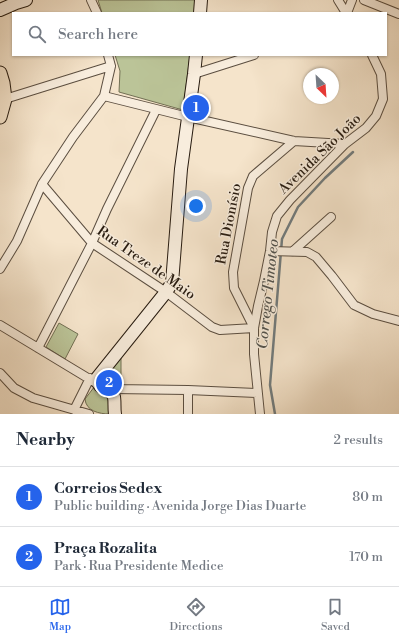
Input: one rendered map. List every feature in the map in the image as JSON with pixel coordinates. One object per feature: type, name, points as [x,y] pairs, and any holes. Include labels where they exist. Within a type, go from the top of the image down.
[{"type":"main road","points":[[0,10],[26,0]]},
{"type":"main road","points":[[200,12],[201,0]]},
{"type":"main road","points":[[114,414],[114,397],[110,392],[99,386],[94,381],[166,292],[172,282],[181,169],[196,56]]},
{"type":"main road","points":[[0,117],[5,99],[1,80]]},
{"type":"street","points":[[91,0],[97,12]]},
{"type":"street","points":[[338,0],[345,12]]},
{"type":"street","points":[[346,12],[352,0]]},
{"type":"street","points":[[364,0],[399,14]]},
{"type":"street","points":[[0,269],[17,242],[42,184],[72,137],[104,96],[111,66],[108,56]]},
{"type":"street","points":[[194,74],[251,56]]},
{"type":"street","name":"Avenida São João","points":[[260,414],[254,354],[254,328],[272,252],[272,232],[277,216],[290,200],[345,144],[366,128],[376,116],[383,99],[381,74],[372,56]]},
{"type":"street","points":[[5,99],[111,66]]},
{"type":"street","points":[[104,96],[156,110],[294,141],[345,144]]},
{"type":"street","points":[[38,348],[92,243],[107,209],[156,110]]},
{"type":"street","name":"Rua Dionísio","points":[[254,328],[234,288],[233,272],[248,188],[253,176],[294,141]]},
{"type":"street","name":"Rua Treze de Maio","points":[[42,184],[92,243],[166,292],[212,327],[220,330],[254,328]]},
{"type":"street","points":[[289,252],[331,217]]},
{"type":"street","points":[[272,252],[307,252],[316,257],[354,305],[373,314],[399,321]]},
{"type":"street","points":[[0,325],[102,386],[113,389],[257,393]]},
{"type":"street","points":[[0,373],[14,388],[33,398],[89,414]]},
{"type":"street","points":[[74,410],[94,381]]},
{"type":"street","points":[[188,390],[188,414]]},
{"type":"green space","points":[[98,0],[196,0],[195,12],[102,12]]},
{"type":"green space","points":[[115,56],[190,56],[183,110],[119,92],[120,71]]},
{"type":"green space","points":[[59,323],[78,334],[65,359],[46,347]]},
{"type":"green space","points":[[121,352],[121,383],[114,386],[110,414],[90,409],[85,399]]},
{"type":"waterway","name":"Corrego Timoteo","points":[[275,414],[270,385],[282,239],[298,207],[325,178],[353,152]]},
{"type":"place","name":"Correios Sedex","points":[[196,108]]},
{"type":"place","name":"Praça Rozalita","points":[[109,383]]}]
